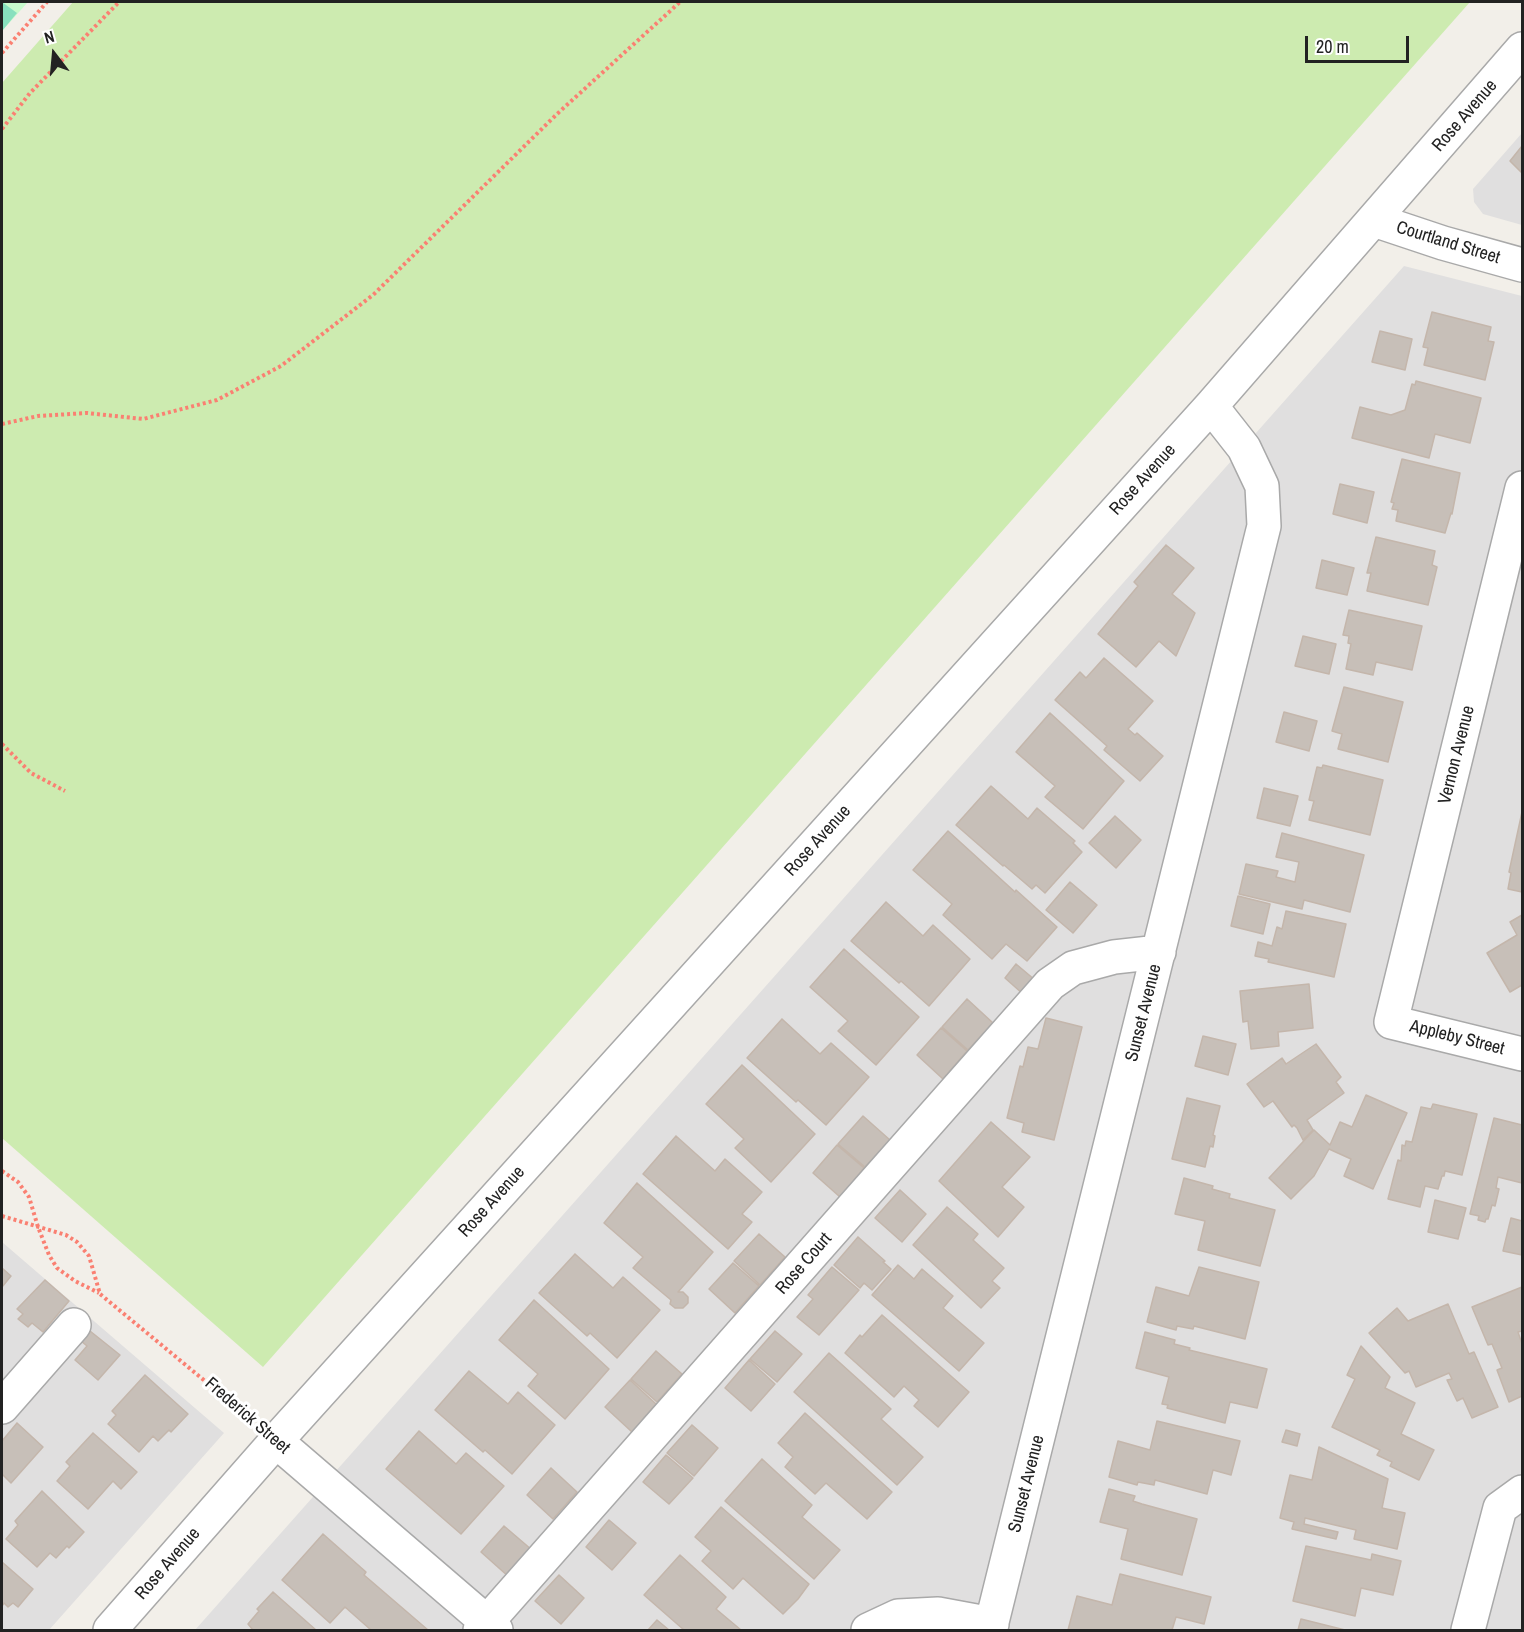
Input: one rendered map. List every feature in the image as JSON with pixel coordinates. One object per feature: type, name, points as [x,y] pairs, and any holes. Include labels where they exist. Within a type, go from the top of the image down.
[{"type":"street","name":"Rose Avenue","points":[[110,1630],[276,1441],[1210,406],[1522,49]]},
{"type":"street","name":"Courtland Street","points":[[1374,220],[1522,265]]},
{"type":"street","name":"Sunset Avenue","points":[[991,1627],[1264,526],[1262,486],[1244,448],[1210,406]]},
{"type":"street","name":"Vernon Avenue","points":[[1391,1023],[1522,488]]},
{"type":"street","name":"Rose Court","points":[[488,1628],[1050,984],[1074,968],[1114,957],[1159,952]]},
{"type":"street","name":"Appleby Street","points":[[1391,1023],[1522,1054]]},
{"type":"street","points":[[2,1407],[75,1325]]},
{"type":"street","name":"Frederick Street","points":[[276,1441],[488,1628]]},
{"type":"street","points":[[1468,1630],[1500,1508],[1522,1492]]},
{"type":"street","points":[[868,1630],[898,1616],[938,1614],[991,1627]]},
{"type":"path","points":[[2,53],[47,2]]},
{"type":"path","points":[[2,129],[30,93],[119,2]]},
{"type":"path","points":[[2,424],[38,416],[87,413],[143,418],[217,400],[281,366],[373,295],[557,114],[680,2]]},
{"type":"path","points":[[2,744],[31,773],[65,791]]},
{"type":"path","name":"Frederick Street","points":[[2,1171],[18,1182],[28,1197],[38,1227],[57,1268],[75,1281],[100,1294],[229,1399],[276,1441]]},
{"type":"path","points":[[2,1216],[66,1235],[76,1242],[89,1256],[100,1294]]},
{"type":"shaded area","points":[[1522,133],[1522,225],[1483,214],[1474,202],[1473,189]]},
{"type":"shaded area","points":[[1404,266],[1522,296],[1522,1630],[195,1630]]},
{"type":"shaded area","points":[[2,1242],[224,1433],[49,1630],[2,1630]]},
{"type":"green space","points":[[2,2],[28,2],[2,31]]},
{"type":"green space","points":[[2,2],[17,13],[2,31]]},
{"type":"green space","points":[[73,2],[1470,2],[263,1367],[2,1138],[2,83]]},
{"type":"building","points":[[1522,146],[1522,173],[1510,161]]},
{"type":"building","points":[[1432,312],[1491,327],[1488,341],[1494,342],[1485,380],[1424,365],[1428,348],[1423,347]]},
{"type":"building","points":[[1380,331],[1412,339],[1405,370],[1372,362]]},
{"type":"building","points":[[1416,381],[1481,398],[1470,443],[1435,434],[1429,458],[1352,438],[1360,407],[1391,415],[1405,410],[1412,384],[1415,385]]},
{"type":"building","points":[[1402,459],[1460,473],[1452,514],[1445,533],[1396,521],[1398,510],[1392,509],[1394,503],[1391,502]]},
{"type":"building","points":[[1340,484],[1374,492],[1367,523],[1333,514]]},
{"type":"building","points":[[1376,537],[1435,551],[1432,565],[1437,567],[1428,605],[1367,591],[1371,573],[1367,573]]},
{"type":"building","points":[[1166,545],[1194,568],[1172,594],[1195,613],[1176,656],[1159,641],[1136,667],[1098,634],[1138,586],[1134,582]]},
{"type":"building","points":[[1322,560],[1354,568],[1347,595],[1316,588]]},
{"type":"building","points":[[1349,610],[1422,626],[1412,670],[1376,662],[1373,675],[1346,669],[1351,644],[1348,643],[1349,636],[1343,635]]},
{"type":"building","points":[[1303,636],[1336,644],[1329,674],[1295,666]]},
{"type":"building","points":[[1104,658],[1153,701],[1128,729],[1135,735],[1137,733],[1163,756],[1140,781],[1104,750],[1107,746],[1055,700],[1080,672],[1086,678]]},
{"type":"building","points":[[1344,687],[1403,702],[1388,762],[1338,749],[1342,734],[1332,731]]},
{"type":"building","points":[[1284,712],[1317,721],[1309,751],[1276,742]]},
{"type":"building","points":[[1050,713],[1124,781],[1083,829],[1045,797],[1055,786],[1016,752]]},
{"type":"building","points":[[1323,765],[1383,780],[1370,835],[1309,820],[1314,801],[1309,800],[1317,767],[1322,768]]},
{"type":"building","points":[[991,786],[1028,819],[1037,808],[1075,841],[1073,843],[1082,852],[1045,893],[1036,885],[1032,889],[956,825]]},
{"type":"building","points":[[1264,788],[1298,796],[1290,826],[1257,818]]},
{"type":"building","points":[[1522,812],[1522,892],[1508,889],[1511,873],[1509,872]]},
{"type":"building","points":[[1115,816],[1141,840],[1116,868],[1089,843]]},
{"type":"building","points":[[948,831],[1057,927],[1027,961],[1006,944],[992,959],[943,915],[952,904],[913,870]]},
{"type":"building","points":[[1282,833],[1364,855],[1350,912],[1304,900],[1302,909],[1239,894],[1246,864],[1278,871],[1276,877],[1295,882],[1299,862],[1276,857]]},
{"type":"building","points":[[1070,882],[1097,905],[1073,933],[1046,910]]},
{"type":"building","points":[[1238,896],[1270,904],[1263,934],[1231,926]]},
{"type":"building","points":[[886,902],[923,936],[933,925],[970,959],[929,1006],[851,941]]},
{"type":"building","points":[[1286,911],[1346,924],[1334,977],[1268,962],[1269,959],[1255,956],[1258,942],[1272,946],[1277,927],[1282,929]]},
{"type":"building","points":[[1522,915],[1522,985],[1510,992],[1487,953],[1517,935],[1510,922]]},
{"type":"building","points":[[844,949],[919,1017],[876,1065],[838,1031],[848,1021],[810,987]]},
{"type":"building","points":[[1016,964],[1035,980],[1023,994],[1005,978]]},
{"type":"building","points":[[1309,984],[1313,1028],[1278,1032],[1279,1046],[1251,1049],[1248,1021],[1243,1022],[1240,991]]},
{"type":"building","points":[[967,999],[993,1023],[968,1050],[942,1027]]},
{"type":"building","points":[[1046,1018],[1082,1027],[1054,1140],[1022,1132],[1024,1123],[1007,1118],[1020,1066],[1023,1067],[1028,1047],[1038,1049]]},
{"type":"building","points":[[782,1019],[820,1054],[831,1043],[869,1077],[826,1125],[798,1100],[796,1102],[747,1058]]},
{"type":"building","points":[[941,1028],[967,1051],[943,1079],[917,1055]]},
{"type":"building","points":[[1203,1036],[1236,1044],[1228,1075],[1195,1066]]},
{"type":"building","points":[[1316,1044],[1341,1077],[1336,1082],[1344,1093],[1307,1120],[1313,1130],[1303,1140],[1297,1128],[1294,1125],[1292,1127],[1273,1101],[1264,1107],[1247,1084],[1282,1058],[1286,1064]]},
{"type":"building","points":[[742,1065],[815,1134],[771,1182],[735,1148],[744,1139],[706,1104]]},
{"type":"building","points":[[1366,1095],[1407,1113],[1373,1189],[1344,1176],[1351,1159],[1329,1149],[1314,1176],[1291,1199],[1269,1178],[1314,1130],[1330,1145],[1340,1122],[1352,1127]]},
{"type":"building","points":[[1187,1098],[1220,1106],[1213,1135],[1215,1136],[1213,1147],[1210,1146],[1205,1167],[1172,1159]]},
{"type":"building","points":[[1433,1104],[1477,1114],[1462,1175],[1445,1171],[1438,1189],[1425,1186],[1420,1207],[1388,1199],[1398,1160],[1401,1161],[1402,1145],[1405,1146],[1406,1141],[1412,1142],[1421,1107],[1431,1109]]},
{"type":"building","points":[[863,1116],[890,1140],[865,1167],[838,1144]]},
{"type":"building","points":[[1494,1118],[1522,1125],[1522,1183],[1498,1177],[1496,1188],[1499,1189],[1495,1206],[1492,1205],[1485,1222],[1478,1220],[1479,1216],[1470,1214]]},
{"type":"building","points":[[991,1122],[1030,1157],[1002,1187],[1024,1207],[998,1237],[939,1181]]},
{"type":"building","points":[[676,1136],[715,1171],[725,1159],[762,1192],[742,1214],[752,1222],[728,1249],[643,1174]]},
{"type":"building","points":[[837,1145],[864,1168],[840,1197],[813,1173]]},
{"type":"building","points":[[1184,1178],[1213,1186],[1212,1189],[1230,1194],[1229,1198],[1275,1210],[1260,1266],[1198,1250],[1205,1221],[1175,1214]]},
{"type":"building","points":[[637,1183],[713,1252],[678,1292],[683,1292],[688,1297],[688,1303],[683,1308],[675,1308],[670,1304],[671,1300],[633,1268],[643,1257],[604,1223]]},
{"type":"building","points":[[900,1190],[926,1214],[902,1242],[875,1218]]},
{"type":"building","points":[[1435,1200],[1466,1208],[1458,1239],[1428,1232]]},
{"type":"building","points":[[947,1207],[978,1234],[973,1240],[1004,1268],[992,1281],[1000,1288],[981,1308],[913,1245]]},
{"type":"building","points":[[1511,1218],[1522,1221],[1522,1255],[1503,1251]]},
{"type":"building","points":[[759,1234],[785,1257],[760,1285],[734,1261]]},
{"type":"building","points":[[858,1237],[891,1269],[872,1290],[864,1283],[860,1288],[834,1265]]},
{"type":"building","points":[[575,1254],[613,1288],[623,1277],[660,1310],[617,1358],[590,1333],[587,1336],[539,1293]]},
{"type":"building","points":[[733,1263],[759,1286],[735,1313],[709,1289]]},
{"type":"building","points":[[898,1265],[914,1279],[922,1269],[953,1296],[943,1308],[984,1343],[959,1371],[872,1295]]},
{"type":"building","points":[[832,1267],[859,1290],[819,1335],[797,1317],[813,1299],[808,1295]]},
{"type":"building","points":[[1199,1267],[1259,1282],[1245,1339],[1194,1326],[1193,1329],[1177,1326],[1176,1330],[1147,1322],[1156,1287],[1189,1296]]},
{"type":"building","points":[[2,1268],[11,1276],[2,1287]]},
{"type":"building","points":[[45,1280],[69,1301],[43,1332],[32,1323],[28,1327],[18,1319],[23,1314],[17,1309]]},
{"type":"building","points":[[1522,1287],[1522,1331],[1518,1332],[1522,1344],[1522,1396],[1509,1402],[1497,1370],[1502,1368],[1492,1344],[1488,1345],[1472,1307]]},
{"type":"building","points":[[534,1300],[609,1369],[565,1419],[528,1386],[538,1374],[499,1340]]},
{"type":"building","points":[[1448,1304],[1469,1354],[1474,1352],[1498,1407],[1472,1418],[1463,1398],[1457,1401],[1447,1380],[1452,1379],[1449,1373],[1416,1387],[1409,1371],[1405,1373],[1369,1333],[1397,1308],[1408,1321]]},
{"type":"building","points":[[882,1315],[969,1392],[938,1427],[914,1406],[919,1400],[904,1386],[894,1397],[845,1353],[860,1335],[862,1337]]},
{"type":"building","points":[[90,1331],[120,1355],[98,1380],[75,1360],[87,1346],[81,1341]]},
{"type":"building","points":[[775,1331],[802,1354],[777,1382],[750,1359]]},
{"type":"building","points":[[1145,1332],[1175,1340],[1174,1344],[1190,1348],[1189,1350],[1267,1369],[1257,1408],[1230,1402],[1225,1423],[1167,1408],[1168,1405],[1162,1404],[1169,1377],[1136,1368]]},
{"type":"building","points":[[1361,1346],[1390,1377],[1385,1388],[1415,1403],[1401,1434],[1434,1450],[1419,1480],[1390,1466],[1392,1462],[1377,1455],[1380,1450],[1332,1427],[1355,1379],[1347,1375]]},
{"type":"building","points":[[656,1351],[682,1374],[657,1402],[631,1379]]},
{"type":"building","points":[[829,1353],[891,1409],[881,1419],[923,1457],[897,1485],[794,1392]]},
{"type":"building","points":[[749,1360],[775,1384],[751,1411],[725,1388]]},
{"type":"building","points":[[469,1371],[508,1404],[518,1392],[555,1425],[512,1474],[435,1410]]},
{"type":"building","points":[[145,1375],[188,1414],[171,1432],[169,1430],[158,1441],[153,1436],[139,1452],[108,1424],[116,1415],[112,1411]]},
{"type":"building","points":[[630,1380],[656,1404],[632,1432],[605,1407]]},
{"type":"building","points":[[805,1413],[892,1492],[867,1519],[826,1483],[815,1494],[785,1467],[793,1457],[778,1443]]},
{"type":"building","points":[[1157,1421],[1240,1441],[1231,1475],[1213,1470],[1207,1494],[1155,1480],[1154,1485],[1138,1482],[1137,1485],[1109,1477],[1118,1441],[1150,1450]]},
{"type":"building","points":[[17,1423],[43,1447],[11,1483],[2,1474],[2,1441]]},
{"type":"building","points":[[692,1425],[718,1448],[694,1476],[667,1453]]},
{"type":"building","points":[[1286,1430],[1300,1434],[1297,1446],[1282,1442]]},
{"type":"building","points":[[419,1431],[456,1464],[466,1453],[504,1486],[461,1534],[386,1469]]},
{"type":"building","points":[[93,1433],[137,1472],[121,1489],[113,1481],[88,1509],[57,1481],[70,1466],[66,1462]]},
{"type":"building","points":[[1319,1447],[1388,1479],[1382,1508],[1405,1513],[1397,1549],[1354,1539],[1356,1530],[1305,1518],[1304,1524],[1338,1532],[1336,1539],[1292,1529],[1294,1522],[1280,1518],[1290,1475],[1312,1480]]},
{"type":"building","points":[[666,1455],[693,1478],[669,1504],[643,1482]]},
{"type":"building","points":[[762,1459],[812,1505],[802,1517],[840,1550],[814,1579],[725,1501]]},
{"type":"building","points":[[551,1468],[577,1492],[553,1519],[527,1495]]},
{"type":"building","points":[[1109,1489],[1135,1496],[1133,1501],[1197,1519],[1182,1575],[1121,1559],[1128,1529],[1100,1522]]},
{"type":"building","points":[[42,1491],[84,1532],[56,1558],[50,1553],[37,1567],[6,1539],[18,1525],[15,1521]]},
{"type":"building","points":[[721,1507],[809,1584],[783,1614],[743,1578],[733,1589],[702,1561],[711,1551],[695,1537]]},
{"type":"building","points":[[609,1520],[636,1543],[612,1570],[586,1547]]},
{"type":"building","points":[[504,1526],[532,1550],[509,1577],[481,1552]]},
{"type":"building","points":[[323,1534],[366,1572],[364,1575],[428,1630],[371,1630],[345,1607],[330,1623],[282,1580]]},
{"type":"building","points":[[1306,1546],[1371,1560],[1372,1554],[1401,1561],[1393,1595],[1361,1588],[1355,1616],[1293,1601]]},
{"type":"building","points":[[680,1555],[726,1597],[716,1609],[741,1630],[684,1630],[644,1595]]},
{"type":"building","points":[[2,1562],[33,1589],[18,1607],[13,1603],[8,1607],[4,1603],[2,1606]]},
{"type":"building","points":[[1120,1574],[1211,1597],[1204,1624],[1176,1617],[1172,1630],[1068,1630],[1077,1596],[1112,1605]]},
{"type":"building","points":[[559,1575],[584,1598],[561,1624],[535,1601]]},
{"type":"building","points":[[273,1592],[316,1630],[253,1630],[248,1624],[259,1611],[257,1609]]},
{"type":"building","points":[[1301,1619],[1345,1630],[1298,1630]]},
{"type":"building","points":[[657,1620],[669,1630],[648,1630]]}]
